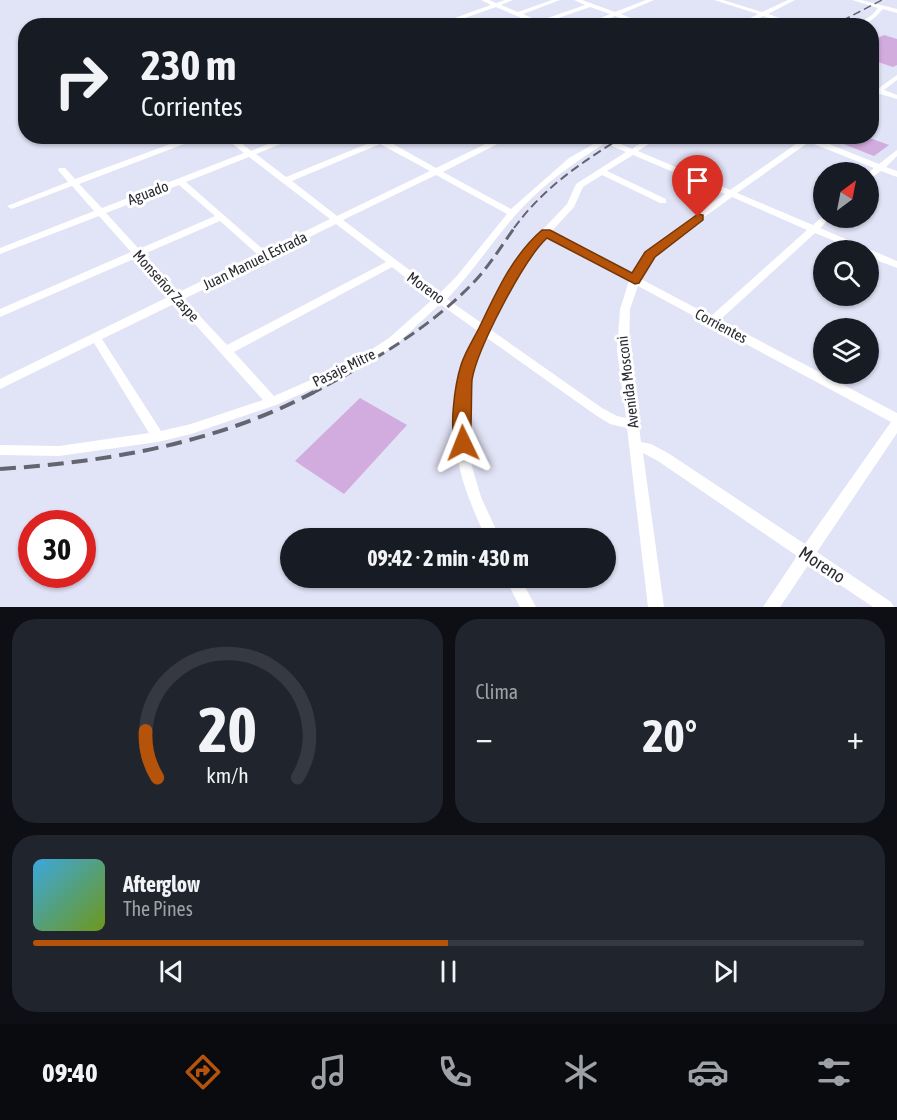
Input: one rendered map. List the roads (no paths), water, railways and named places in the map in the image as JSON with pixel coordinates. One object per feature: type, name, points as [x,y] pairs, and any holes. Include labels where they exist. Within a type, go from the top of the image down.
[{"type":"street","points":[[484,0],[528,18]]},
{"type":"street","points":[[458,18],[510,0]]},
{"type":"street","points":[[518,14],[556,0]]},
{"type":"street","points":[[577,0],[626,18]]},
{"type":"street","points":[[605,18],[647,0]]},
{"type":"street","points":[[717,0],[775,18]]},
{"type":"street","points":[[754,18],[792,0]]},
{"type":"street","points":[[855,0],[897,11]]},
{"type":"street","points":[[558,18],[590,5]]},
{"type":"street","points":[[871,18],[882,7]]},
{"type":"street","points":[[879,90],[897,77]]},
{"type":"street","points":[[879,94],[897,97]]},
{"type":"street","points":[[11,206],[179,144]]},
{"type":"street","name":"Moreno","points":[[238,144],[485,332],[598,411],[614,420],[633,425]]},
{"type":"street","name":"Aguado","points":[[0,251],[276,144]]},
{"type":"street","points":[[285,181],[365,144]]},
{"type":"street","points":[[385,144],[513,214]]},
{"type":"street","name":"Juan Manuel Estrada","points":[[0,384],[493,144]]},
{"type":"street","name":"Pasaje Mitre","points":[[0,450],[59,451],[158,437],[192,429],[272,402],[358,364],[378,353],[440,299],[460,279],[513,214],[563,167],[596,144]]},
{"type":"street","points":[[615,144],[839,240]]},
{"type":"street","points":[[488,528],[474,497],[465,463],[461,424],[465,379],[469,363],[512,276],[535,243],[571,205],[579,186],[644,144]]},
{"type":"street","name":"Avenida Mosconi","points":[[656,607],[623,350],[622,327],[625,309],[635,280],[650,255],[661,244],[799,144]]},
{"type":"street","points":[[826,144],[897,174]]},
{"type":"street","points":[[880,167],[897,152]]},
{"type":"street","name":"Monseñor Zaspe","points":[[62,170],[272,402]]},
{"type":"street","points":[[600,171],[663,201]]},
{"type":"street","points":[[180,181],[266,256]]},
{"type":"street","points":[[0,313],[221,217]]},
{"type":"street","points":[[712,321],[813,229]]},
{"type":"street","name":"Corrientes","points":[[546,233],[897,421]]},
{"type":"street","points":[[879,258],[897,265]]},
{"type":"street","points":[[226,351],[392,263]]},
{"type":"street","points":[[96,338],[158,437]]},
{"type":"street","points":[[771,607],[897,421]]},
{"type":"street","name":"Moreno","points":[[636,447],[646,448],[663,457],[886,607]]},
{"type":"street","points":[[518,588],[528,607]]},
{"type":"railway","points":[[847,18],[882,0]]},
{"type":"railway","points":[[514,228],[538,200],[564,176],[612,144]]},
{"type":"railway","points":[[311,394],[376,358],[437,315],[474,282],[515,227]]},
{"type":"railway","points":[[0,469],[81,461],[161,447],[239,425],[314,392]]}]
